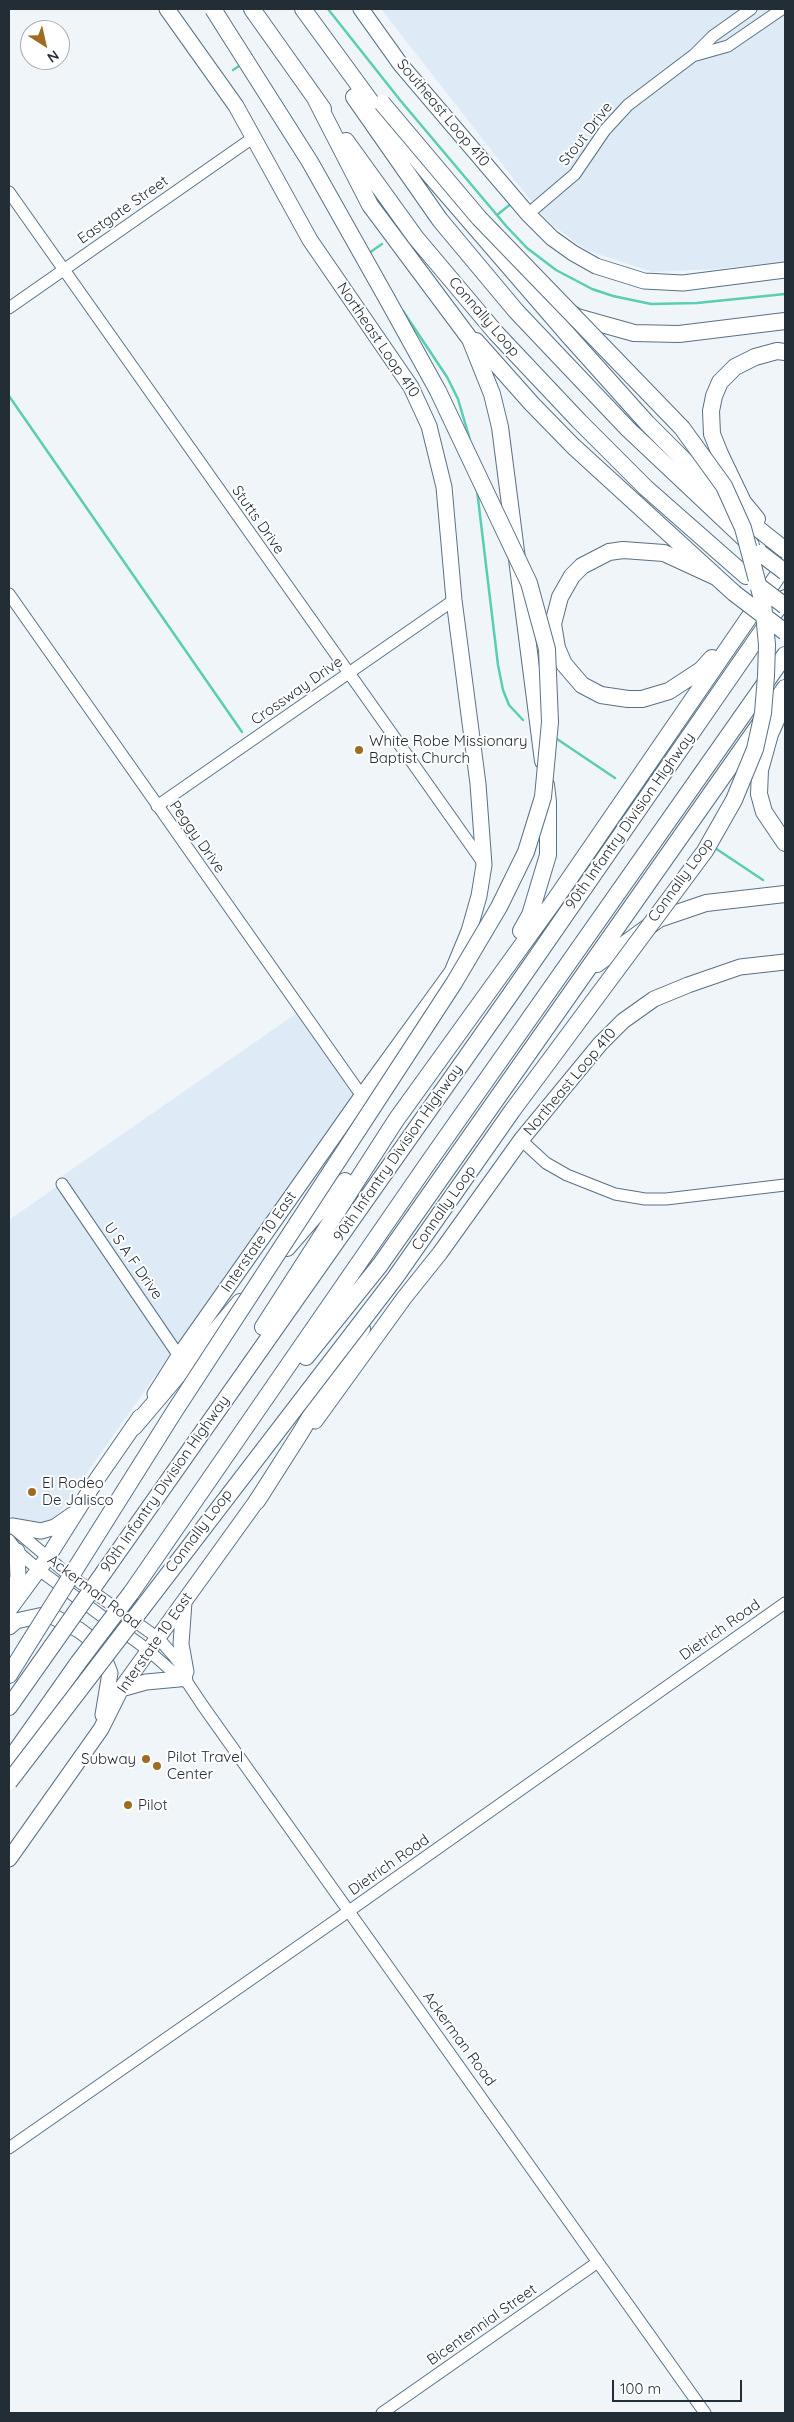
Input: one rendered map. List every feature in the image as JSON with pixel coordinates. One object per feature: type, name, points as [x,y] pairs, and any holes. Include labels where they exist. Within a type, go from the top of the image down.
[{"type":"highway","points":[[9,1675],[174,1412],[454,983],[499,907],[526,852],[543,797],[550,722],[547,648],[529,582],[438,392],[391,305],[310,162],[213,9]]},
{"type":"highway","name":"Connally Loop","points":[[252,9],[416,238],[496,333],[646,488],[746,576],[785,606]]},
{"type":"highway","name":"Connally Loop","points":[[293,9],[440,220],[516,312],[635,436],[760,553],[785,572]]},
{"type":"highway","points":[[303,9],[374,106],[569,336],[647,423],[732,508],[780,545]]},
{"type":"highway","name":"Connally Loop","points":[[9,1782],[394,1278],[512,1111],[705,850],[734,800],[755,749],[763,712],[767,645],[764,603],[743,528],[724,486],[682,428],[479,218],[382,104],[315,9]]},
{"type":"highway","points":[[316,100],[370,205],[470,339],[492,394],[500,427],[548,802],[548,855],[530,914],[474,1010]]},
{"type":"highway","points":[[526,284],[577,317],[634,333],[679,334],[785,321]]},
{"type":"highway","points":[[443,304],[532,404],[573,446],[734,593],[785,632]]},
{"type":"highway","points":[[780,545],[743,502],[732,481],[712,434],[711,412],[714,396],[720,382],[735,367],[755,357],[777,351],[785,352]]},
{"type":"highway","points":[[716,577],[664,553],[623,550],[595,558],[572,576],[555,611],[554,638],[564,664],[582,685],[601,695],[628,699],[654,696],[669,691],[701,670],[746,622]]},
{"type":"highway","points":[[172,1473],[315,1243],[396,1120],[554,901],[785,565]]},
{"type":"highway","name":"90th Infantry Division Highway","points":[[9,1707],[510,995],[785,598]]},
{"type":"highway","name":"90th Infantry Division Highway","points":[[9,1761],[78,1663],[132,1592],[428,1163],[785,655]]},
{"type":"highway","points":[[192,1506],[380,1265],[785,688]]},
{"type":"highway","points":[[785,700],[770,734],[760,770],[759,794],[764,812],[785,842]]},
{"type":"highway","points":[[577,986],[596,964],[659,919],[706,903],[785,894]]},
{"type":"highway","points":[[134,1427],[396,1120]]},
{"type":"highway","points":[[257,1501],[326,1392],[445,1190],[470,1138]]},
{"type":"main road","name":"Northeast Loop 410","points":[[167,9],[236,106],[310,240],[411,387],[430,426],[444,487],[454,600],[478,784],[484,865]]},
{"type":"main road","name":"Southeast Loop 410","points":[[361,9],[401,65],[528,214]]},
{"type":"main road","points":[[528,214],[552,238],[573,253],[596,266],[644,281],[683,283],[785,270]]},
{"type":"main road","name":"Interstate 10 East","points":[[9,1610],[43,1563],[179,1356],[362,1096],[452,972],[469,931],[479,896],[484,865]]},
{"type":"main road","name":"Northeast Loop 410","points":[[521,1140],[600,1044],[623,1021],[654,999],[688,984],[740,967],[785,962]]},
{"type":"main road","name":"Interstate 10 East","points":[[9,1858],[100,1729],[121,1689],[153,1644],[521,1140]]},
{"type":"main road","points":[[9,1606],[18,1577],[12,1535],[55,1527],[75,1513]]},
{"type":"main road","points":[[121,1689],[146,1682],[184,1678],[180,1644],[184,1601]]},
{"type":"main road","points":[[9,1627],[16,1621],[48,1614],[79,1630],[99,1645],[110,1672],[100,1729]]},
{"type":"street","name":"Stout Drive","points":[[528,214],[576,174],[605,130],[628,105],[694,56],[713,36],[751,9]]},
{"type":"street","name":"Stout Drive","points":[[694,56],[728,46],[782,9]]},
{"type":"street","name":"Eastgate Street","points":[[9,308],[254,138]]},
{"type":"street","name":"Stutts Drive","points":[[9,192],[484,865]]},
{"type":"street","name":"Peggy Drive","points":[[9,594],[362,1096]]},
{"type":"street","name":"Crossway Drive","points":[[157,806],[454,600]]},
{"type":"street","points":[[521,1140],[546,1163],[567,1175],[615,1194],[645,1199],[673,1198],[785,1185]]},
{"type":"street","name":"U S A F Drive","points":[[62,1184],[179,1356]]},
{"type":"street","name":"Ackerman Road","points":[[12,1535],[43,1563]]},
{"type":"street","name":"Ackerman Road","points":[[12,1535],[43,1563],[153,1644],[184,1678],[705,2413]]},
{"type":"street","name":"Dietrich Road","points":[[9,2148],[349,1912],[785,1603]]},
{"type":"street","name":"Bicentennial Street","points":[[382,2413],[598,2262]]},
{"type":"shaded area","points":[[381,9],[785,9],[785,262],[715,269],[652,272],[586,250],[551,224],[538,210]]},
{"type":"shaded area","points":[[297,1013],[353,1094],[9,1584],[9,1220],[65,1181],[62,1176]]},
{"type":"waterway","points":[[328,9],[400,100],[507,227],[527,248],[556,270],[592,289],[613,296],[651,304],[697,303],[785,294]]},
{"type":"waterway","points":[[233,70],[242,64]]},
{"type":"waterway","points":[[497,215],[512,203]]},
{"type":"waterway","points":[[369,253],[382,244]]},
{"type":"waterway","points":[[403,311],[447,377],[458,399],[470,440]]},
{"type":"waterway","points":[[9,396],[242,732]]},
{"type":"waterway","points":[[477,490],[498,665],[503,690],[509,705],[523,720]]},
{"type":"waterway","points":[[557,739],[615,778]]},
{"type":"waterway","points":[[715,848],[763,880]]},
{"type":"place","name":"White Robe Missionary Baptist Church","points":[[359,750]]},
{"type":"place","name":"El Rodeo De Jalisco","points":[[32,1492]]},
{"type":"place","name":"Subway","points":[[146,1759]]},
{"type":"place","name":"Pilot Travel Center","points":[[157,1766]]},
{"type":"place","name":"Pilot","points":[[128,1805]]}]
